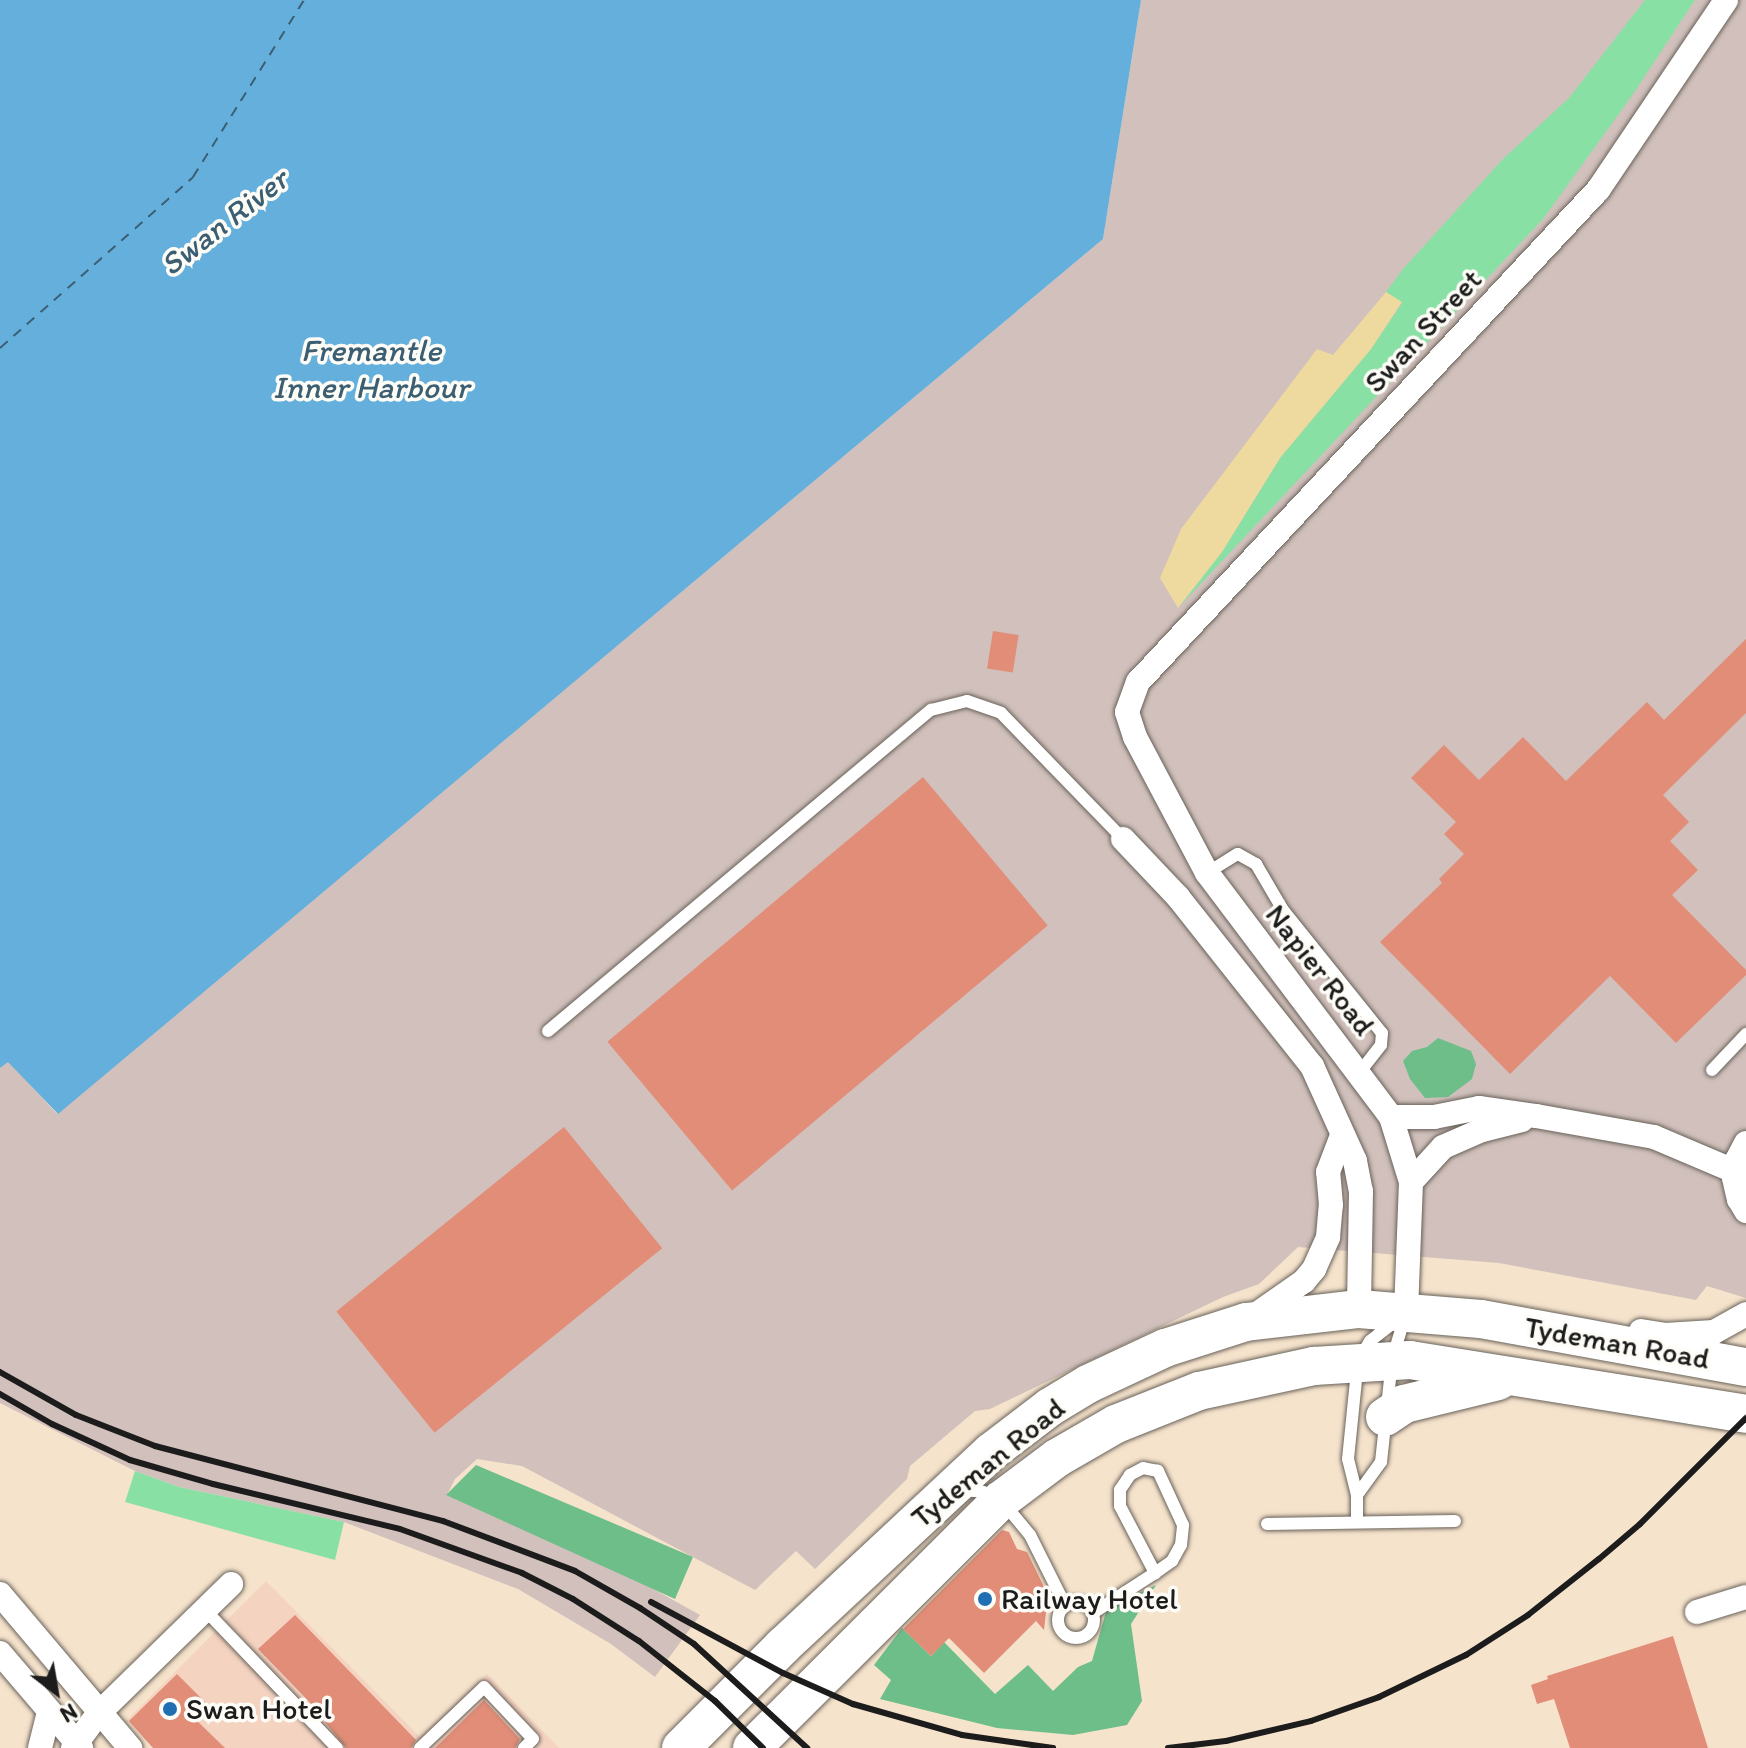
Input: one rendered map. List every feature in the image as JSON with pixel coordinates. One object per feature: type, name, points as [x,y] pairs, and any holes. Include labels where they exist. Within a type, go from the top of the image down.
[{"type":"main road","name":"Tydeman Road","points":[[681,1748],[945,1492],[1050,1407],[1088,1384],[1165,1348],[1246,1322],[1359,1309],[1481,1319],[1746,1367]]},
{"type":"main road","points":[[1149,1409],[1210,1367],[1344,1333],[1354,1323],[1359,1309]]},
{"type":"main road","name":"Tydeman Road","points":[[752,1748],[1001,1500],[1057,1458],[1149,1409],[1246,1378],[1375,1361],[1434,1362],[1746,1414]]},
{"type":"main road","points":[[1385,1417],[1404,1404],[1448,1390],[1521,1376]]},
{"type":"street","name":"Swan Street","points":[[1138,682],[1598,190],[1726,0]]},
{"type":"street","name":"Napier Road","points":[[1138,682],[1127,712],[1135,737],[1207,873],[1391,1117],[1411,1182],[1406,1312]]},
{"type":"street","points":[[1123,839],[1178,897],[1312,1066],[1355,1161],[1361,1191],[1359,1309]]},
{"type":"street","points":[[1178,897],[1207,873]]},
{"type":"street","points":[[1391,1117],[1434,1117],[1479,1108],[1536,1116],[1654,1137],[1734,1171]]},
{"type":"street","points":[[1411,1182],[1443,1147],[1482,1130],[1536,1116]]},
{"type":"street","points":[[1246,1322],[1304,1281],[1314,1269],[1328,1237],[1331,1205],[1328,1172],[1342,1136]]},
{"type":"street","points":[[1745,1210],[1734,1171],[1746,1143]]},
{"type":"street","points":[[1481,1319],[1536,1313],[1680,1335],[1714,1332],[1746,1314]]},
{"type":"street","points":[[0,1653],[77,1746],[98,1714],[231,1584]]},
{"type":"street","points":[[0,1594],[98,1714],[130,1748]]},
{"type":"street","points":[[1697,1612],[1746,1597]]},
{"type":"street","points":[[40,1748],[49,1713]]},
{"type":"lane","points":[[548,1031],[931,710],[967,701],[1001,713],[1123,839]]},
{"type":"lane","points":[[1207,873],[1238,854],[1256,864],[1283,910],[1382,1033],[1381,1045],[1359,1073]]},
{"type":"lane","points":[[1712,1070],[1746,1034]]},
{"type":"lane","points":[[1357,1495],[1381,1462],[1385,1417],[1370,1341],[1406,1312]]},
{"type":"lane","points":[[1357,1522],[1357,1495],[1348,1459],[1375,1361],[1406,1312]]},
{"type":"lane","points":[[1093,1613],[1155,1573],[1172,1561],[1181,1545],[1183,1525],[1158,1471],[1143,1468],[1130,1475],[1120,1490],[1120,1506],[1155,1573]]},
{"type":"lane","points":[[945,1492],[983,1492],[1001,1500],[1030,1535],[1065,1605]]},
{"type":"lane","points":[[1267,1524],[1455,1521]]},
{"type":"lane","points":[[1081,1602],[1093,1613],[1093,1625],[1086,1635],[1069,1638],[1058,1625],[1058,1614],[1065,1605],[1081,1602]]},
{"type":"lane","points":[[206,1611],[337,1748]]},
{"type":"lane","points":[[420,1748],[484,1687],[533,1739],[524,1748]]},
{"type":"shaded area","points":[[1141,0],[1746,0],[1746,1298],[1707,1286],[1696,1300],[1499,1263],[1298,1247],[1259,1284],[1223,1297],[990,1409],[975,1411],[910,1466],[907,1479],[815,1569],[796,1551],[755,1590],[522,1466],[477,1459],[455,1479],[447,1495],[630,1576],[700,1615],[655,1677],[611,1644],[518,1589],[344,1522],[179,1487],[135,1471],[0,1403],[0,1068],[8,1061],[57,1114],[1103,239]]},
{"type":"shaded area","points":[[266,1581],[420,1737],[487,1674],[559,1748],[153,1748],[126,1721]]},
{"type":"green space","points":[[1645,0],[1695,0],[1631,97],[1543,219],[1178,608],[1222,552],[1280,458],[1371,349],[1402,303],[1386,292],[1403,269],[1503,159],[1569,98]]},
{"type":"green space","points":[[1438,1038],[1471,1051],[1476,1064],[1472,1079],[1448,1097],[1425,1098],[1410,1079],[1403,1061],[1412,1051],[1427,1047]]},
{"type":"green space","points":[[476,1465],[693,1557],[675,1599],[446,1495]]},
{"type":"green space","points":[[135,1471],[179,1487],[344,1522],[335,1560],[125,1502]]},
{"type":"green space","points":[[1156,1585],[1131,1624],[1142,1701],[1127,1725],[1073,1735],[997,1728],[880,1699],[891,1680],[874,1665],[902,1628],[931,1656],[944,1642],[995,1694],[1028,1665],[1053,1691],[1078,1667],[1092,1661],[1107,1608]]},
{"type":"sand","points":[[1386,292],[1402,302],[1371,349],[1280,458],[1222,552],[1178,608],[1160,578],[1181,529],[1317,349],[1333,355]]},
{"type":"water","name":"Fremantle Inner Harbour","points":[[0,0],[1141,0],[1103,239],[58,1114],[8,1062],[0,1068]]},
{"type":"building","points":[[993,631],[1019,635],[1013,673],[987,669]]},
{"type":"building","points":[[1746,639],[1746,713],[1663,795],[1689,822],[1670,841],[1698,870],[1672,895],[1746,970],[1746,975],[1676,1043],[1610,976],[1510,1074],[1380,942],[1442,883],[1439,879],[1464,854],[1444,834],[1456,822],[1411,778],[1444,745],[1479,780],[1523,737],[1566,781],[1647,702],[1664,720]]},
{"type":"building","points":[[923,777],[1048,926],[732,1190],[607,1042]]},
{"type":"building","points":[[564,1127],[662,1248],[434,1433],[336,1311]]},
{"type":"building","name":"Railway Hotel","points":[[1002,1530],[1009,1532],[1017,1549],[1027,1552],[1048,1595],[1044,1630],[1036,1621],[984,1673],[949,1638],[931,1656],[903,1629]]},
{"type":"building","points":[[295,1615],[416,1740],[411,1748],[346,1748],[325,1722],[327,1720],[258,1649]]},
{"type":"building","points":[[1673,1636],[1708,1748],[1570,1748],[1554,1699],[1537,1704],[1531,1685],[1548,1679],[1547,1676]]},
{"type":"building","name":"Swan Hotel","points":[[177,1674],[206,1703],[192,1716],[225,1748],[153,1748],[129,1721]]},
{"type":"building","points":[[484,1700],[520,1739],[515,1748],[435,1748]]},
{"type":"ferry route","points":[[0,348],[193,177],[304,0]]},
{"type":"railway","points":[[0,1372],[76,1415],[155,1446],[443,1521],[575,1571],[640,1608],[694,1644],[807,1748]]},
{"type":"railway","points":[[0,1394],[52,1424],[130,1460],[213,1484],[400,1529],[522,1573],[573,1599],[639,1641],[715,1701],[763,1748]]},
{"type":"railway","points":[[1168,1748],[1226,1741],[1311,1721],[1379,1697],[1466,1655],[1528,1615],[1599,1559],[1640,1524],[1746,1418]]},
{"type":"railway","points":[[651,1602],[783,1673],[853,1704],[962,1735],[1053,1748]]},
{"type":"place","name":"Railway Hotel","points":[[985,1599]]},
{"type":"place","name":"Swan Hotel","points":[[170,1709]]},
{"type":"water label","name":"Swan River","points":[[224,222]]}]
